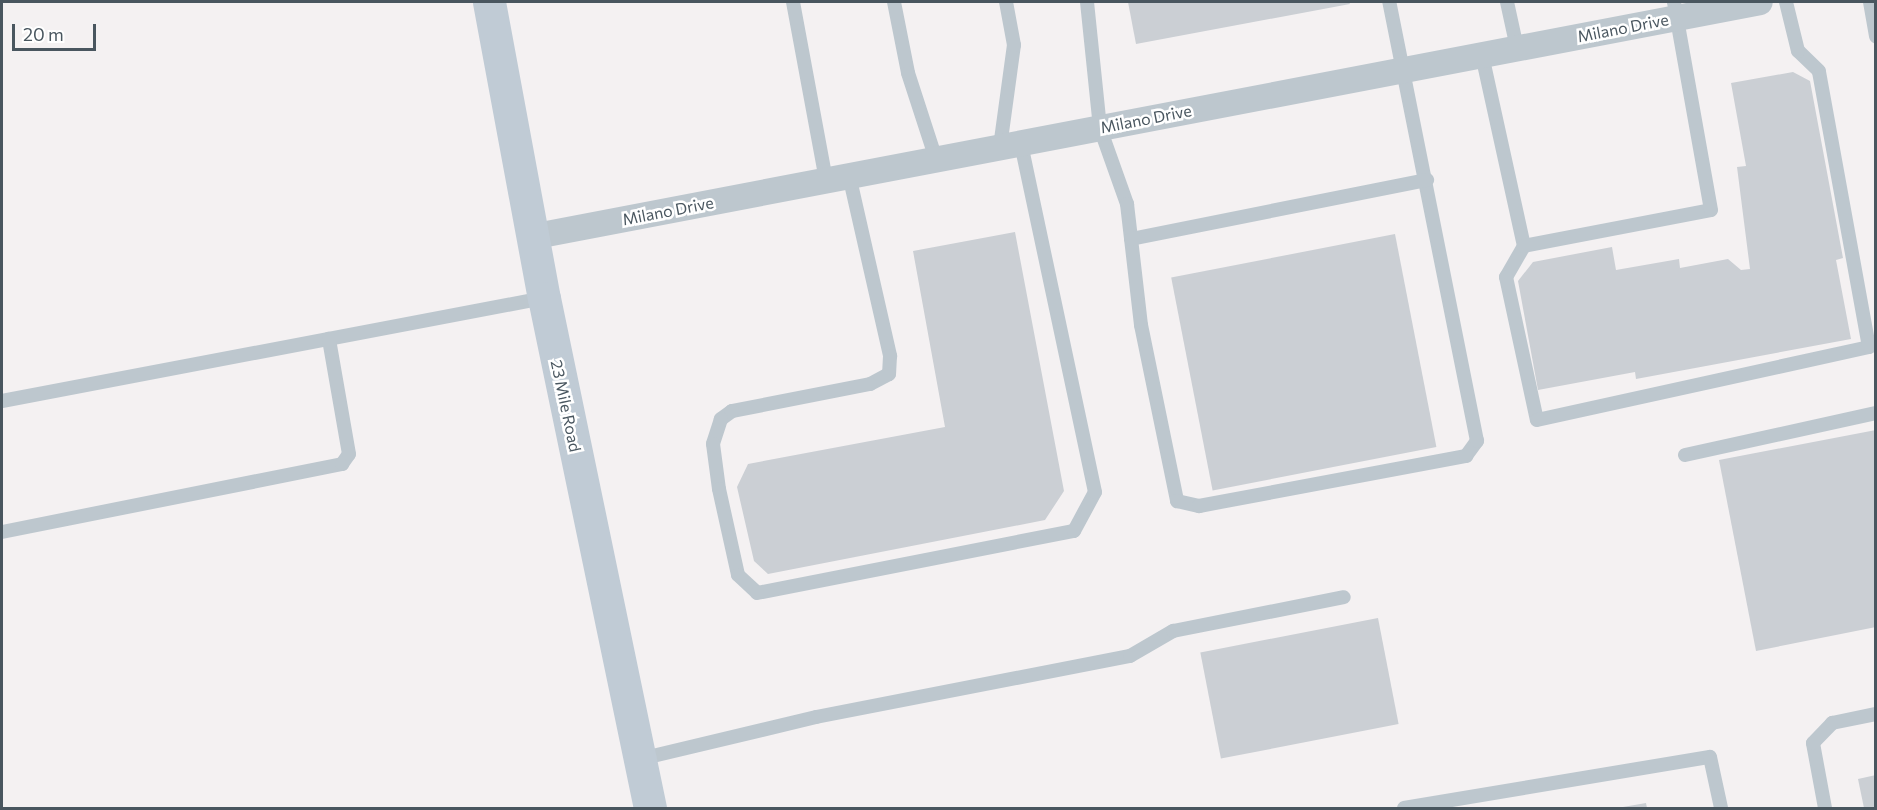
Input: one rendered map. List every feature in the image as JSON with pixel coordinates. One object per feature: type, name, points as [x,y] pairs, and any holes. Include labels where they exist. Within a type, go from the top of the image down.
[{"type":"main road","name":"23 Mile Road","points":[[489,2],[543,298],[650,808]]},
{"type":"street","name":"Milano Drive","points":[[531,237],[1482,55],[1676,9],[1760,2]]},
{"type":"lane","points":[[793,2],[837,178],[890,356],[889,374],[870,384],[732,411],[721,419],[713,444],[719,489],[738,575],[757,593],[1074,531],[1095,492],[1011,145],[1014,45],[1006,2]]},
{"type":"lane","points":[[894,2],[908,73],[936,159]]},
{"type":"lane","points":[[1087,2],[1100,128],[1127,204],[1140,325],[1177,501],[1199,506],[1466,456],[1477,441],[1407,69],[1389,2]]},
{"type":"lane","points":[[1507,2],[1517,48]]},
{"type":"lane","points":[[1482,55],[1524,246],[1506,277],[1537,420],[1869,347],[1819,71],[1798,51],[1786,2]]},
{"type":"lane","points":[[1870,2],[1875,36]]},
{"type":"lane","points":[[1524,246],[1711,210],[1676,9]]},
{"type":"lane","points":[[1131,239],[1427,180]]},
{"type":"lane","points":[[2,402],[543,298]]},
{"type":"lane","points":[[2,532],[342,464],[349,454],[328,339]]},
{"type":"lane","points":[[1685,455],[1875,413]]},
{"type":"lane","points":[[640,759],[816,717],[1130,656],[1173,631],[1344,597]]},
{"type":"lane","points":[[1825,808],[1813,743],[1832,723],[1875,714]]},
{"type":"lane","points":[[1404,808],[1710,757],[1721,808]]},
{"type":"building","points":[[1128,2],[1349,2],[1350,4],[1136,44]]},
{"type":"building","points":[[1793,72],[1810,81],[1843,258],[1836,260],[1851,339],[1636,379],[1635,372],[1538,390],[1518,281],[1533,262],[1612,247],[1616,270],[1679,259],[1680,268],[1728,259],[1741,270],[1750,269],[1737,167],[1746,166],[1731,83]]},
{"type":"building","points":[[1015,232],[1064,491],[1045,520],[768,574],[754,561],[737,487],[748,464],[945,427],[913,251]]},
{"type":"building","points":[[1395,234],[1436,447],[1213,491],[1171,278]]},
{"type":"building","points":[[1876,430],[1876,627],[1756,651],[1719,460]]},
{"type":"building","points":[[1378,618],[1399,724],[1221,759],[1200,653]]},
{"type":"building","points":[[1876,775],[1876,808],[1864,808],[1858,779]]},
{"type":"building","points":[[1646,803],[1647,808],[1623,808],[1623,807]]}]
